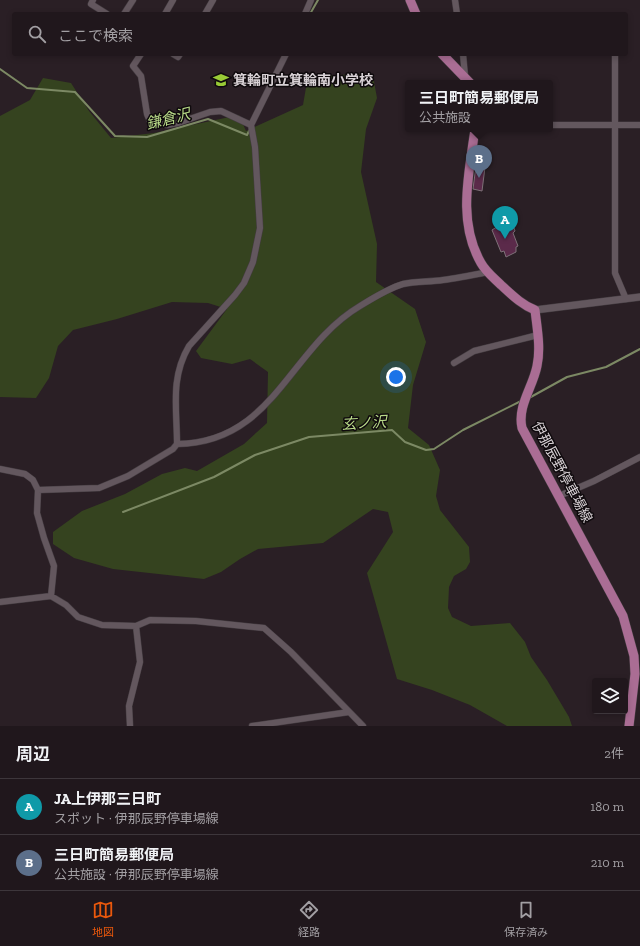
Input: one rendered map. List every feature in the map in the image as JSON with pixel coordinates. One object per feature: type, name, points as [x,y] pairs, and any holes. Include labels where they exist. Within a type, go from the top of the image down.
[{"type":"main road","points":[[410,0],[415,12]]},
{"type":"main road","points":[[444,56],[468,79]]},
{"type":"main road","points":[[474,132],[467,185],[466,225],[481,263],[488,272],[524,306],[535,310]]},
{"type":"main road","name":"伊那辰野停車場線","points":[[535,310],[538,335],[538,365],[523,405],[521,423],[530,444],[623,616],[630,634],[634,656],[635,674],[630,726]]},
{"type":"street","points":[[93,0],[91,4],[104,12]]},
{"type":"street","points":[[125,12],[133,0]]},
{"type":"street","points":[[166,12],[174,0]]},
{"type":"street","points":[[206,12],[213,0]]},
{"type":"street","points":[[307,12],[311,0]]},
{"type":"street","points":[[455,0],[457,12]]},
{"type":"street","points":[[140,56],[134,66],[142,76],[147,114],[150,121],[167,125],[221,110],[251,125]]},
{"type":"street","points":[[38,490],[99,488],[134,473],[173,449],[177,444],[175,394],[177,376],[183,356],[189,346],[244,283],[257,251],[260,228],[251,125],[285,56]]},
{"type":"street","points":[[464,56],[468,79]]},
{"type":"street","points":[[615,56],[615,273],[626,299]]},
{"type":"street","points":[[553,125],[640,125]]},
{"type":"street","points":[[177,444],[193,443],[215,438],[231,432],[253,417],[270,401],[335,325],[359,306],[404,284],[488,272]]},
{"type":"street","points":[[535,310],[640,297]]},
{"type":"street","points":[[454,363],[474,351],[538,335]]},
{"type":"street","points":[[559,496],[594,481],[640,457]]},
{"type":"street","points":[[0,469],[24,474],[33,480],[38,490],[37,513],[54,566],[51,596]]},
{"type":"street","points":[[0,602],[51,596],[66,605],[78,617],[102,625],[136,626],[150,620],[196,621],[264,628],[291,652],[363,726]]},
{"type":"street","points":[[130,726],[129,706],[140,662],[136,626]]},
{"type":"street","points":[[252,726],[349,712]]},
{"type":"green space","points":[[365,74],[373,76],[377,98],[366,129],[361,172],[377,244],[376,282],[415,309],[426,342],[413,385],[408,428],[429,445],[440,470],[436,496],[440,510],[469,547],[470,562],[466,569],[454,576],[449,587],[448,608],[452,617],[471,626],[510,623],[525,642],[531,657],[547,680],[569,717],[572,726],[507,726],[470,705],[432,690],[397,679],[367,573],[393,532],[388,512],[373,509],[323,543],[258,549],[221,572],[204,579],[113,569],[74,558],[53,544],[53,532],[82,511],[125,494],[162,474],[185,468],[197,471],[244,444],[267,423],[268,372],[250,359],[232,364],[201,358],[196,351],[227,309],[208,303],[172,302],[117,319],[73,330],[58,346],[49,378],[36,398],[0,397],[0,116],[30,100],[43,78],[71,83],[89,111],[111,138],[154,133],[239,115],[246,131],[303,105],[308,76]]},
{"type":"building","points":[[476,166],[485,167],[482,191],[473,189]]},
{"type":"building","points":[[511,218],[515,231],[513,233],[518,246],[516,247],[516,252],[506,257],[504,251],[501,252],[492,230]]},
{"type":"waterway","name":"鎌倉沢","points":[[311,12],[318,0]]},
{"type":"waterway","name":"鎌倉沢","points":[[0,69],[27,88],[75,92],[115,136],[147,137],[208,119],[247,135],[250,129]]},
{"type":"waterway","name":"玄ノ沢","points":[[529,398],[567,377],[606,367],[640,349]]},
{"type":"waterway","name":"玄ノ沢","points":[[123,512],[214,477],[255,455],[309,437],[392,430],[405,442],[426,450],[434,449],[463,430],[521,401]]},
{"type":"place","name":"箕輪町立箕輪南小学校","points":[[221,80]]},
{"type":"place","name":"三日町簡易郵便局","points":[[479,178]]},
{"type":"place","name":"JA上伊那三日町","points":[[505,239]]}]
